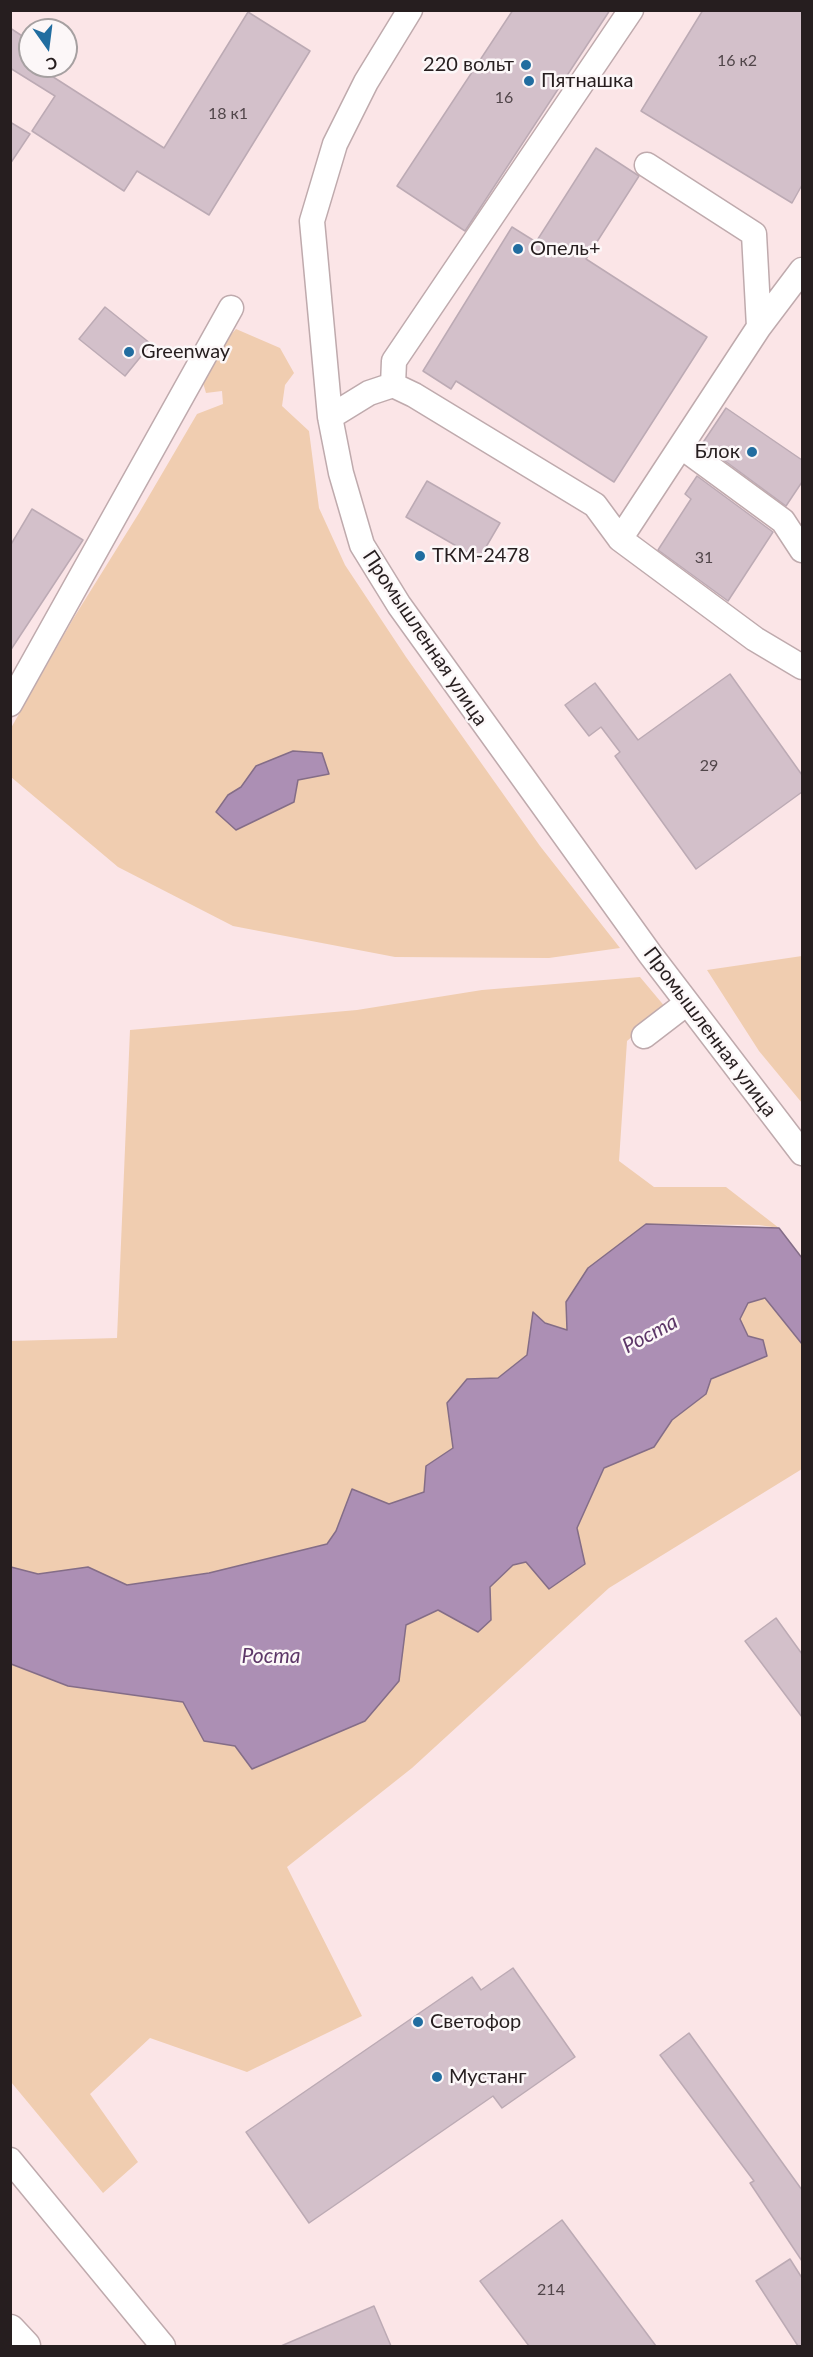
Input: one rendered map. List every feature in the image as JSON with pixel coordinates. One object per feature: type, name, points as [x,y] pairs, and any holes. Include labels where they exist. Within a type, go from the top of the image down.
[{"type":"main road","points":[[10,2331],[25,2346]]},
{"type":"street","name":"Промышленная улица","points":[[410,10],[366,82],[335,144],[312,221],[330,417],[341,473],[362,544],[399,605],[687,1003],[802,1153]]},
{"type":"street","points":[[393,385],[394,361],[630,10]]},
{"type":"street","points":[[647,165],[754,234],[759,327]]},
{"type":"street","points":[[620,540],[759,327],[802,270]]},
{"type":"street","points":[[10,704],[231,308]]},
{"type":"street","points":[[330,417],[369,393],[393,385],[595,505],[620,540],[755,639],[802,667]]},
{"type":"street","points":[[682,447],[783,521],[802,550]]},
{"type":"street","points":[[644,1036],[687,1003]]},
{"type":"street","points":[[10,2160],[164,2346]]},
{"type":"shaded area","points":[[236,329],[280,348],[294,373],[285,385],[282,406],[309,431],[319,508],[345,565],[406,657],[540,846],[620,948],[549,958],[395,957],[233,926],[118,867],[11,777],[11,728],[73,619],[197,414],[223,404],[222,391],[206,393],[201,376],[218,349]]},
{"type":"shaded area","points":[[802,956],[802,1103],[759,1051],[707,970]]},
{"type":"shaded area","points":[[640,977],[666,1008],[627,1041],[619,1161],[654,1187],[726,1187],[779,1228],[759,1225],[645,1224],[568,1330],[545,1323],[533,1313],[527,1355],[498,1378],[467,1379],[453,1448],[426,1466],[425,1492],[389,1504],[353,1489],[336,1531],[327,1544],[209,1573],[127,1585],[88,1568],[38,1574],[11,1567],[10,1341],[117,1338],[130,1030],[357,1010],[482,990]]},
{"type":"shaded area","points":[[765,1298],[802,1344],[802,1469],[609,1588],[412,1768],[287,1867],[362,2016],[247,2072],[150,2038],[90,2094],[138,2162],[103,2193],[11,2082],[10,1664],[68,1686],[183,1702],[204,1741],[235,1746],[252,1768],[399,1681],[406,1625],[438,1610],[491,1620],[490,1587],[513,1565],[526,1562],[577,1528],[604,1468],[654,1447],[672,1420],[706,1394],[711,1379],[767,1356],[747,1337],[740,1319],[748,1303]]},
{"type":"water","points":[[293,751],[322,753],[329,774],[298,780],[294,802],[236,830],[216,812],[228,795],[241,787],[256,766]]},
{"type":"water","name":"Роста","points":[[646,1224],[779,1228],[802,1258],[802,1344],[765,1298],[748,1303],[740,1319],[748,1336],[763,1340],[767,1356],[711,1379],[706,1394],[672,1420],[654,1447],[604,1468],[577,1528],[585,1564],[549,1589],[526,1562],[513,1565],[490,1587],[491,1620],[478,1632],[438,1610],[406,1625],[399,1681],[365,1721],[252,1769],[235,1746],[204,1741],[183,1702],[68,1686],[11,1664],[11,1567],[38,1574],[88,1567],[127,1585],[209,1573],[327,1544],[336,1531],[352,1489],[389,1504],[424,1492],[426,1466],[453,1448],[447,1403],[467,1379],[498,1378],[527,1355],[533,1312],[545,1323],[567,1330],[566,1302],[588,1268]]},
{"type":"building","points":[[513,10],[610,10],[465,231],[397,186]]},
{"type":"building","points":[[703,10],[802,10],[802,185],[792,203],[641,111]]},
{"type":"building","points":[[248,12],[310,51],[209,215],[137,171],[124,191],[32,131],[55,96],[26,78],[55,78],[164,148]]},
{"type":"building","points":[[10,28],[18,33],[18,73],[10,68]]},
{"type":"building","points":[[10,122],[30,134],[10,164]]},
{"type":"building","points":[[596,148],[639,176],[586,259],[707,337],[614,482],[456,381],[451,389],[423,371],[512,227],[536,242]]},
{"type":"building","points":[[105,307],[151,344],[125,376],[79,339]]},
{"type":"building","name":"Блок","points":[[726,408],[802,460],[802,482],[786,506],[702,444]]},
{"type":"building","points":[[697,476],[773,532],[728,601],[658,550],[691,499],[685,494]]},
{"type":"building","points":[[427,481],[500,523],[479,559],[406,517]]},
{"type":"building","points":[[32,509],[83,540],[10,651],[10,546]]},
{"type":"building","points":[[730,674],[802,775],[802,792],[696,869],[615,756],[620,752],[601,727],[589,736],[565,705],[595,683],[638,740]]},
{"type":"building","points":[[776,1618],[802,1654],[802,1717],[745,1641]]},
{"type":"building","name":"Мустанг","points":[[513,1968],[575,2057],[502,2108],[493,2096],[309,2223],[246,2132],[472,1977],[481,1990]]},
{"type":"building","points":[[689,2033],[802,2190],[802,2261],[750,2183],[754,2181],[660,2055]]},
{"type":"building","points":[[562,2220],[656,2346],[529,2346],[480,2281]]},
{"type":"building","points":[[790,2259],[802,2278],[802,2346],[798,2346],[756,2281]]},
{"type":"building","points":[[374,2306],[391,2346],[281,2346]]},
{"type":"place","name":"220 вольт","points":[[526,65]]},
{"type":"place","name":"Пятнашка","points":[[529,81]]},
{"type":"place","name":"Опель+","points":[[518,249]]},
{"type":"place","name":"Greenway","points":[[129,352]]},
{"type":"place","name":"Блок","points":[[752,452]]},
{"type":"place","name":"ТКМ-2478","points":[[420,556]]},
{"type":"place","name":"Светофор","points":[[418,2022]]},
{"type":"place","name":"Мустанг","points":[[437,2077]]}]
